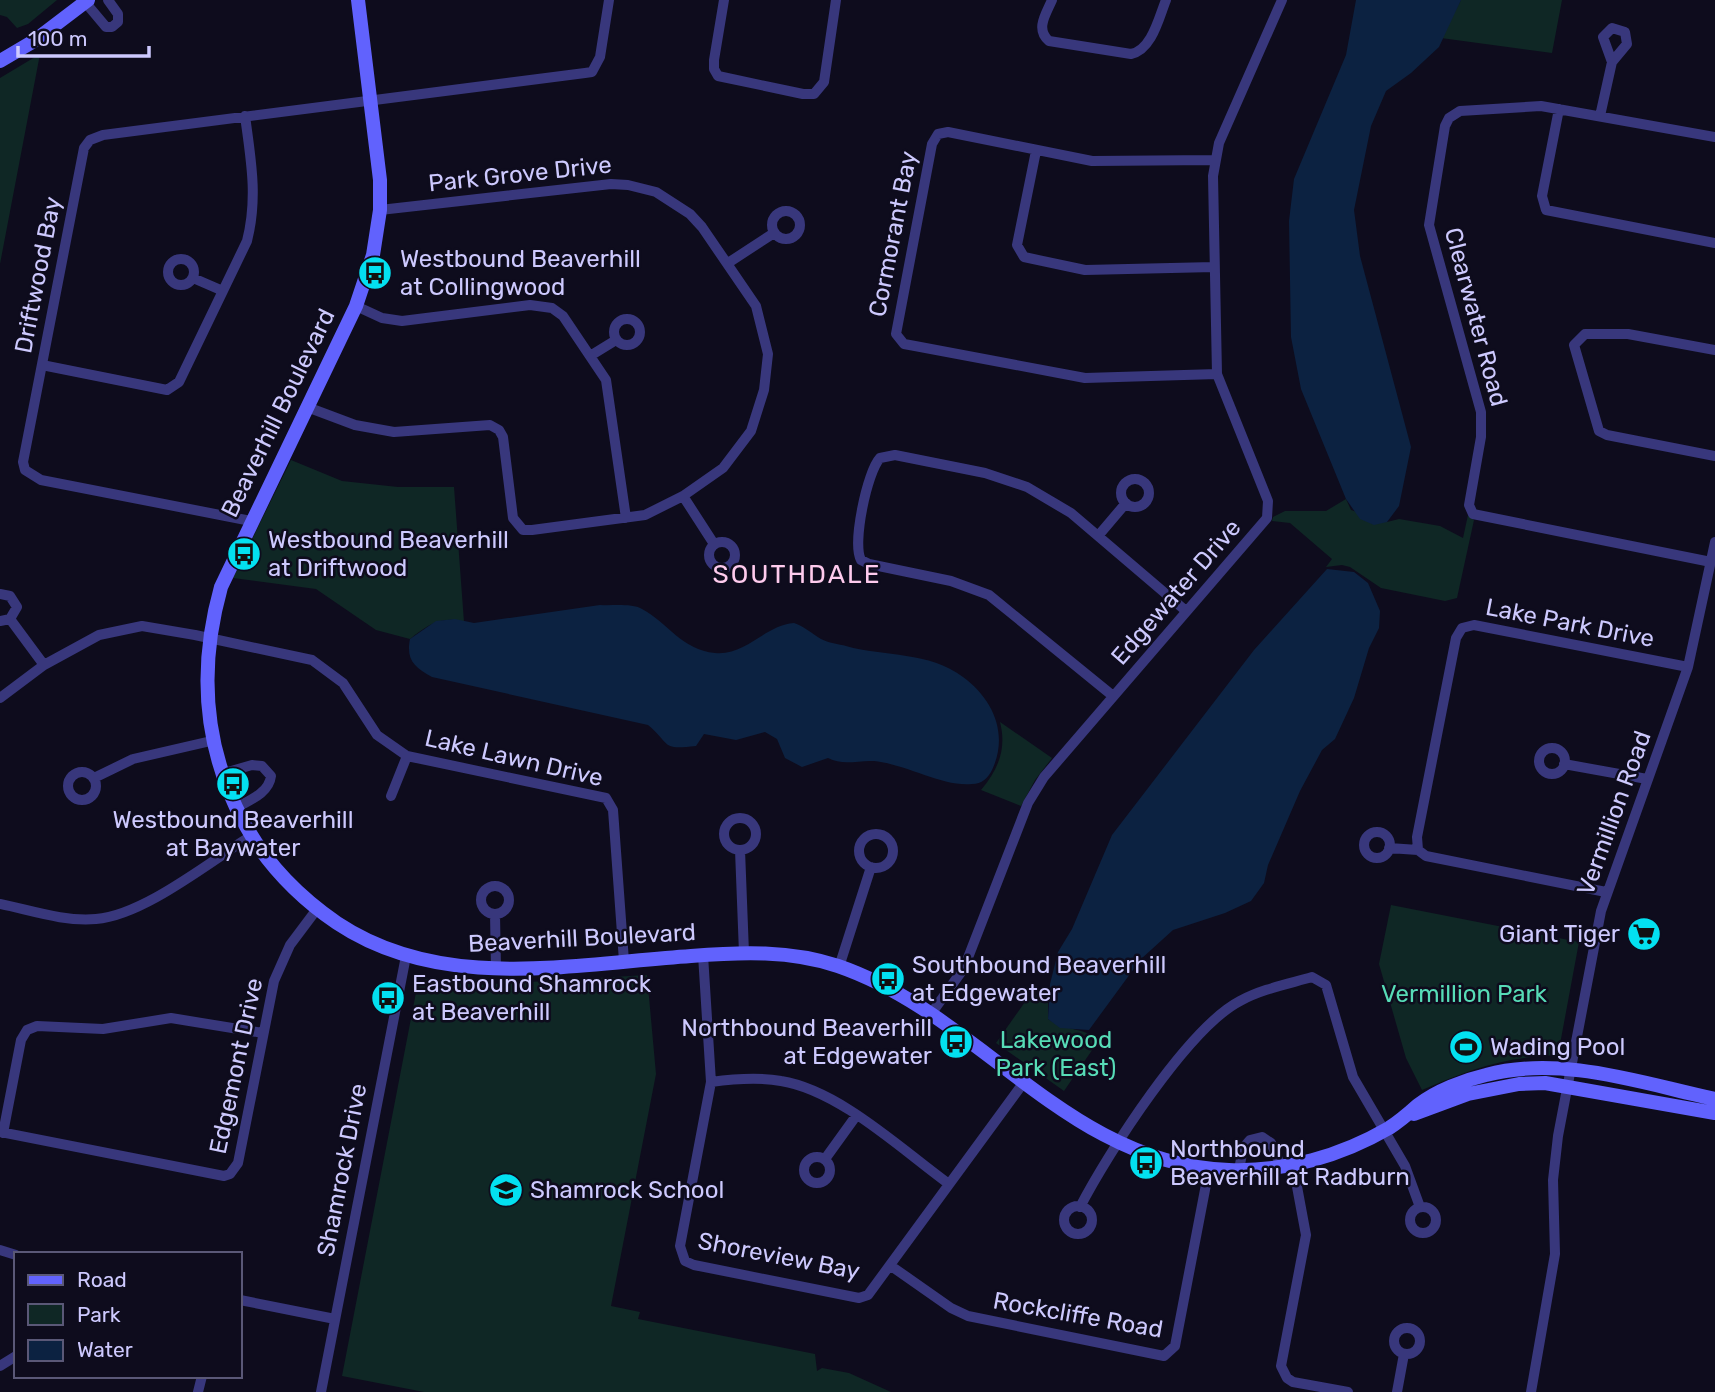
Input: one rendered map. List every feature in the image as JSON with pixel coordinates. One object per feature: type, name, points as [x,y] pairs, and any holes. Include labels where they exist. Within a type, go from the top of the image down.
[{"type":"street","points":[[0,61],[34,41],[87,1],[106,27],[112,27],[118,22],[118,14],[108,0]]},
{"type":"street","name":"Beaverhill Boulevard","points":[[358,0],[380,180],[380,211],[373,255],[356,306],[221,587],[209,638],[205,683],[211,741],[221,774],[236,808],[251,836],[276,868],[317,909],[373,943],[443,966],[496,969],[744,953],[794,955],[839,967],[888,988],[931,1014],[1091,1130],[1161,1161],[1209,1169],[1239,1170],[1287,1165],[1326,1157],[1384,1131],[1409,1115],[1489,1089],[1519,1084],[1568,1086],[1715,1113]]},
{"type":"street","name":"Driftwood Bay","points":[[251,521],[30,476],[23,462],[84,148],[90,140],[103,135],[592,72],[600,57],[609,0]]},
{"type":"street","points":[[724,0],[714,60],[718,76],[803,94],[814,94],[824,82],[836,0]]},
{"type":"street","points":[[1052,0],[1041,28],[1043,36],[1049,41],[1131,54],[1147,44],[1166,0]]},
{"type":"street","name":"Edgewater Drive","points":[[931,1014],[964,968],[1036,789],[1186,611],[1261,529],[1269,508],[1217,374],[1214,160],[1282,0]]},
{"type":"street","points":[[1600,116],[1612,62]]},
{"type":"street","name":"Clearwater Road","points":[[1711,562],[1482,517],[1471,510],[1470,496],[1481,437],[1481,412],[1429,225],[1445,125],[1449,118],[1461,111],[1541,106],[1715,137]]},
{"type":"street","points":[[1559,109],[1542,196],[1546,210],[1715,243]]},
{"type":"street","points":[[42,366],[171,390],[179,382],[247,242],[253,218],[253,171],[245,116]]},
{"type":"street","name":"Cormorant Bay","points":[[1214,160],[1106,162],[1035,151],[948,132],[934,138],[896,324],[899,340],[915,346],[1085,378],[1217,374]]},
{"type":"street","points":[[1035,151],[1017,245],[1024,257],[1085,270],[1214,267]]},
{"type":"street","name":"Park Grove Drive","points":[[307,407],[355,425],[394,432],[490,425],[499,430],[503,437],[513,518],[523,530],[645,515],[683,496],[723,468],[738,451],[759,414],[768,354],[756,306],[702,227],[678,204],[656,192],[611,184],[380,211]]},
{"type":"street","points":[[728,263],[774,233]]},
{"type":"street","points":[[193,278],[223,292]]},
{"type":"street","points":[[356,306],[382,318],[402,321],[541,305],[563,317],[609,390],[625,518]]},
{"type":"street","points":[[1715,350],[1606,332],[1585,334],[1574,345],[1600,431],[1606,435],[1715,456]]},
{"type":"street","points":[[590,356],[616,340]]},
{"type":"street","points":[[1113,696],[989,595],[951,581],[869,564],[858,553],[857,541],[872,469],[880,458],[888,454],[1003,477],[1051,500],[1186,611]]},
{"type":"street","points":[[683,496],[715,544]]},
{"type":"street","points":[[1098,536],[1126,503]]},
{"type":"street","name":"Vermillion Road","points":[[1531,1392],[1555,1254],[1553,1180],[1568,1086],[1606,892],[1688,667],[1715,542]]},
{"type":"street","points":[[0,594],[10,596],[16,603],[16,612],[5,620],[44,665]]},
{"type":"street","name":"Lake Park Drive","points":[[1418,850],[1417,837],[1448,678],[1456,638],[1462,628],[1474,625],[1688,667]]},
{"type":"street","points":[[0,698],[44,665],[99,635],[119,629],[142,626],[209,638]]},
{"type":"street","name":"Lake Lawn Drive","points":[[209,638],[312,660],[343,683],[377,735],[407,756],[606,798],[613,810],[624,961]]},
{"type":"street","points":[[93,778],[133,759],[211,741]]},
{"type":"street","points":[[391,796],[407,756]]},
{"type":"street","points":[[1564,764],[1647,779]]},
{"type":"street","points":[[221,774],[253,765],[262,766],[271,776],[270,784],[264,791],[236,808]]},
{"type":"street","points":[[0,904],[71,919],[118,915],[139,906],[251,836]]},
{"type":"street","points":[[1390,848],[1418,850],[1426,856],[1606,892]]},
{"type":"street","points":[[740,850],[744,953]]},
{"type":"street","points":[[839,967],[871,867]]},
{"type":"street","name":"Edgemont Drive","points":[[1,1132],[224,1176],[230,1174],[238,1163],[263,1033],[281,961],[317,909]]},
{"type":"street","points":[[495,914],[496,969]]},
{"type":"street","name":"Shoreview Bay","points":[[703,955],[711,1082],[680,1246],[685,1261],[859,1298],[867,1295],[876,1287],[1024,1082]]},
{"type":"street","name":"Shamrock Drive","points":[[321,1392],[406,956]]},
{"type":"street","points":[[1080,1207],[1117,1143],[1198,1035],[1216,1017],[1260,992],[1312,977],[1326,985],[1353,1077],[1411,1176],[1420,1207]]},
{"type":"street","points":[[1,1132],[21,1040],[27,1030],[37,1026],[94,1030],[184,1018],[263,1033]]},
{"type":"street","name":"Beaverhill Boulevard","points":[[1409,1115],[1418,1105],[1441,1092],[1485,1075],[1517,1069],[1571,1070],[1715,1099]]},
{"type":"street","points":[[711,1082],[782,1081],[836,1102],[949,1184]]},
{"type":"street","points":[[825,1159],[856,1116]]},
{"type":"street","points":[[1239,1170],[1243,1148],[1250,1140],[1262,1137],[1271,1143],[1287,1165],[1306,1235],[1281,1366],[1287,1378],[1293,1382],[1348,1392]]},
{"type":"street","name":"Rockcliffe Road","points":[[891,1266],[951,1308],[968,1316],[1164,1356],[1175,1346],[1209,1169]]},
{"type":"street","points":[[242,1300],[335,1319]]},
{"type":"street","points":[[1397,1392],[1404,1354]]},
{"type":"green space","points":[[0,0],[57,0],[28,24],[17,28],[7,17],[0,15]]},
{"type":"green space","points":[[1461,0],[1562,0],[1552,53],[1441,38]]},
{"type":"green space","points":[[40,54],[0,264],[0,78]]},
{"type":"green space","points":[[291,460],[342,481],[398,487],[454,487],[464,622],[449,620],[435,623],[410,639],[376,630],[316,589],[233,578]]},
{"type":"green space","points":[[1346,499],[1351,510],[1387,522],[1399,519],[1440,526],[1463,538],[1468,515],[1474,520],[1457,598],[1445,601],[1381,588],[1350,567],[1326,567],[1332,559],[1290,523],[1272,521],[1273,517],[1285,511],[1326,511]]},
{"type":"green space","points":[[1000,722],[1052,758],[1035,780],[1021,806],[981,790],[1000,759]]},
{"type":"green space","name":"Vermillion Park","points":[[1391,905],[1579,942],[1558,1055],[1521,1058],[1488,1065],[1422,1090],[1406,1058],[1379,964]]},
{"type":"green space","name":"Shamrock School","points":[[647,975],[656,1074],[611,1306],[640,1312],[638,1319],[815,1354],[817,1371],[822,1368],[849,1373],[891,1392],[424,1392],[342,1376],[419,977],[476,985]]},
{"type":"green space","name":"Lakewood Park (East)","points":[[1032,992],[1048,1003],[1048,1019],[1099,1040],[1064,1091],[996,1043]]},
{"type":"water","points":[[1356,0],[1461,0],[1439,47],[1411,73],[1386,91],[1371,126],[1354,210],[1360,256],[1411,447],[1399,506],[1387,522],[1374,525],[1360,519],[1346,499],[1301,389],[1291,337],[1289,221],[1294,179],[1346,55]]},
{"type":"water","points":[[1327,569],[1354,572],[1368,583],[1380,611],[1379,628],[1369,648],[1354,698],[1335,739],[1322,750],[1300,791],[1268,865],[1264,883],[1251,901],[1225,913],[1173,930],[1141,959],[1089,1030],[1060,1028],[1048,1019],[1050,984],[1058,952],[1072,929],[1112,835],[1254,650]]},
{"type":"water","points":[[600,605],[638,607],[684,641],[703,651],[726,653],[736,650],[774,629],[794,623],[830,642],[936,663],[963,677],[983,696],[990,707],[995,718],[999,743],[992,770],[982,782],[960,784],[874,761],[845,762],[828,758],[802,767],[785,758],[777,739],[765,732],[736,740],[704,734],[696,746],[671,746],[648,725],[432,677],[420,670],[410,658],[410,639],[436,621],[455,619],[474,623]]},
{"type":"water","name":"Wading Pool","points":[[1466,1036],[1473,1039],[1476,1046],[1473,1053],[1466,1056],[1459,1053],[1456,1046],[1459,1039]]},
{"type":"place","name":"Westbound Beaverhill at Collingwood","points":[[375,273]]},
{"type":"place","name":"Westbound Beaverhill at Driftwood","points":[[244,554]]},
{"type":"place","name":"Westbound Beaverhill at Baywater","points":[[233,784]]},
{"type":"place","name":"Giant Tiger","points":[[1644,934]]},
{"type":"place","name":"Southbound Beaverhill at Edgewater","points":[[888,979]]},
{"type":"place","name":"Eastbound Shamrock at Beaverhill","points":[[388,998]]},
{"type":"place","name":"Northbound Beaverhill at Edgewater","points":[[956,1042]]},
{"type":"place","name":"Wading Pool","points":[[1466,1047]]},
{"type":"place","name":"Northbound Beaverhill at Radburn","points":[[1146,1163]]},
{"type":"place","name":"Shamrock School","points":[[506,1190]]},
{"type":"district","name":"SOUTHDALE","points":[[797,574]]}]
